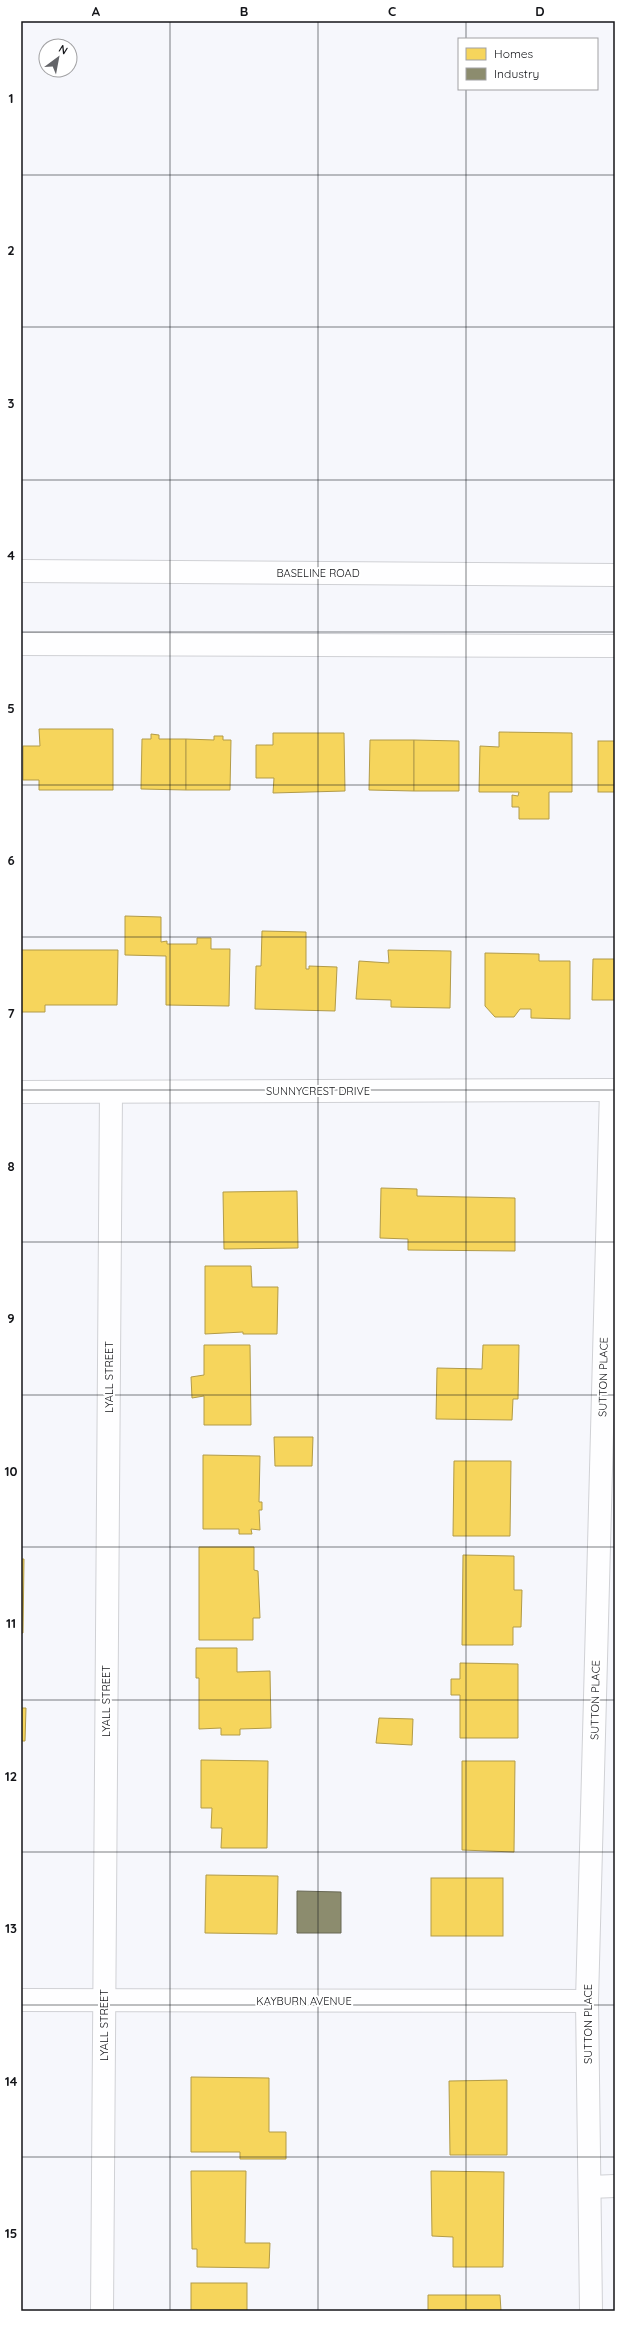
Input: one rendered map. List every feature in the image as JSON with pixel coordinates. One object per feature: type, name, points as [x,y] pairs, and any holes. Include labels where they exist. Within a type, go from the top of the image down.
[{"type":"street","name":"BASELINE ROAD","points":[[21,571],[615,575]]},
{"type":"street","points":[[21,644],[615,646]]},
{"type":"street","name":"SUNNYCREST DRIVE","points":[[21,1092],[613,1090]]},
{"type":"street","name":"SUTTON PLACE","points":[[591,2311],[588,2001],[613,1090]]},
{"type":"street","name":"LYALL STREET","points":[[102,2311],[111,1092]]},
{"type":"street","name":"KAYBURN AVENUE","points":[[21,2000],[588,2001]]},
{"type":"street","points":[[590,2187],[615,2186]]},
{"type":"building: Homes","points":[[39,729],[113,729],[113,790],[39,790],[39,780],[23,780],[23,746],[40,746]]},
{"type":"building: Homes","points":[[499,732],[572,733],[572,792],[549,792],[549,819],[519,819],[519,807],[512,807],[512,795],[518,796],[519,792],[479,792],[480,746],[499,747]]},
{"type":"building: Homes","points":[[273,733],[344,733],[345,791],[273,793],[274,778],[256,778],[256,745],[273,745]]},
{"type":"building: Homes","points":[[151,734],[159,735],[159,739],[186,739],[186,790],[141,789],[142,739],[151,739]]},
{"type":"building: Homes","points":[[214,736],[223,736],[223,740],[231,740],[230,790],[186,790],[186,739],[214,740]]},
{"type":"building: Homes","points":[[370,740],[414,740],[414,791],[369,790]]},
{"type":"building: Homes","points":[[414,740],[459,741],[459,791],[414,791]]},
{"type":"building: Homes","points":[[598,741],[615,741],[615,792],[598,792]]},
{"type":"building: Homes","points":[[125,916],[161,917],[161,942],[167,941],[167,944],[197,944],[197,938],[211,938],[211,949],[230,949],[229,1006],[166,1005],[166,956],[125,955]]},
{"type":"building: Homes","points":[[262,931],[306,932],[306,969],[309,969],[309,966],[337,967],[335,1011],[255,1009],[256,966],[261,966]]},
{"type":"building: Homes","points":[[21,950],[118,950],[117,1005],[45,1005],[45,1012],[21,1012]]},
{"type":"building: Homes","points":[[388,950],[451,951],[450,1008],[391,1007],[391,1000],[356,999],[359,961],[389,963]]},
{"type":"building: Homes","points":[[485,953],[539,954],[539,961],[570,961],[570,1019],[531,1018],[531,1009],[520,1009],[514,1017],[495,1017],[485,1006]]},
{"type":"building: Homes","points":[[593,959],[615,959],[615,1000],[592,1000]]},
{"type":"building: Homes","points":[[381,1188],[417,1189],[417,1196],[515,1198],[515,1251],[408,1250],[408,1239],[380,1238]]},
{"type":"building: Homes","points":[[297,1191],[298,1248],[224,1249],[223,1192]]},
{"type":"building: Homes","points":[[205,1266],[251,1266],[252,1287],[278,1287],[277,1334],[243,1334],[243,1332],[205,1334]]},
{"type":"building: Homes","points":[[204,1345],[250,1345],[251,1425],[204,1425],[204,1396],[192,1398],[191,1377],[204,1375]]},
{"type":"building: Homes","points":[[483,1345],[519,1345],[518,1399],[513,1399],[512,1420],[436,1419],[437,1368],[482,1369]]},
{"type":"building: Homes","points":[[274,1437],[313,1437],[312,1466],[275,1466]]},
{"type":"building: Homes","points":[[203,1455],[260,1456],[259,1502],[262,1502],[262,1510],[259,1510],[260,1530],[251,1529],[252,1534],[239,1534],[239,1529],[203,1529]]},
{"type":"building: Homes","points":[[454,1461],[511,1461],[510,1536],[453,1536]]},
{"type":"building: Homes","points":[[199,1547],[254,1547],[254,1570],[258,1571],[260,1618],[253,1618],[253,1640],[199,1640]]},
{"type":"building: Homes","points":[[463,1555],[514,1556],[514,1590],[522,1590],[521,1627],[513,1627],[513,1645],[462,1645]]},
{"type":"building: Homes","points":[[21,1559],[24,1559],[23,1633],[21,1633]]},
{"type":"building: Homes","points":[[196,1648],[237,1648],[237,1672],[270,1671],[271,1728],[240,1729],[240,1735],[221,1735],[221,1728],[199,1729],[199,1678],[196,1678]]},
{"type":"building: Homes","points":[[460,1663],[518,1664],[518,1738],[460,1738],[460,1695],[451,1695],[451,1679],[460,1679]]},
{"type":"building: Homes","points":[[21,1708],[26,1708],[25,1741],[21,1741]]},
{"type":"building: Homes","points":[[379,1718],[413,1719],[412,1745],[376,1743]]},
{"type":"building: Homes","points":[[201,1760],[268,1761],[267,1848],[221,1848],[222,1828],[211,1828],[212,1808],[201,1808]]},
{"type":"building: Homes","points":[[462,1761],[515,1761],[514,1852],[462,1850]]},
{"type":"building: Homes","points":[[206,1875],[278,1876],[277,1934],[205,1933]]},
{"type":"building: Homes","points":[[431,1878],[503,1878],[503,1936],[431,1936]]},
{"type":"building: Homes","points":[[191,2077],[269,2078],[269,2132],[286,2132],[286,2159],[240,2159],[240,2152],[191,2152]]},
{"type":"building: Homes","points":[[507,2080],[507,2155],[450,2155],[449,2081]]},
{"type":"building: Homes","points":[[191,2171],[246,2171],[245,2243],[270,2243],[269,2268],[197,2267],[197,2249],[192,2249]]},
{"type":"building: Homes","points":[[431,2171],[504,2172],[503,2267],[453,2267],[453,2237],[432,2236]]},
{"type":"building: Homes","points":[[191,2283],[247,2283],[247,2311],[191,2311]]},
{"type":"building: Homes","points":[[428,2295],[500,2295],[501,2311],[428,2311]]},
{"type":"building: Industry","points":[[297,1891],[341,1892],[341,1933],[297,1933]]}]
